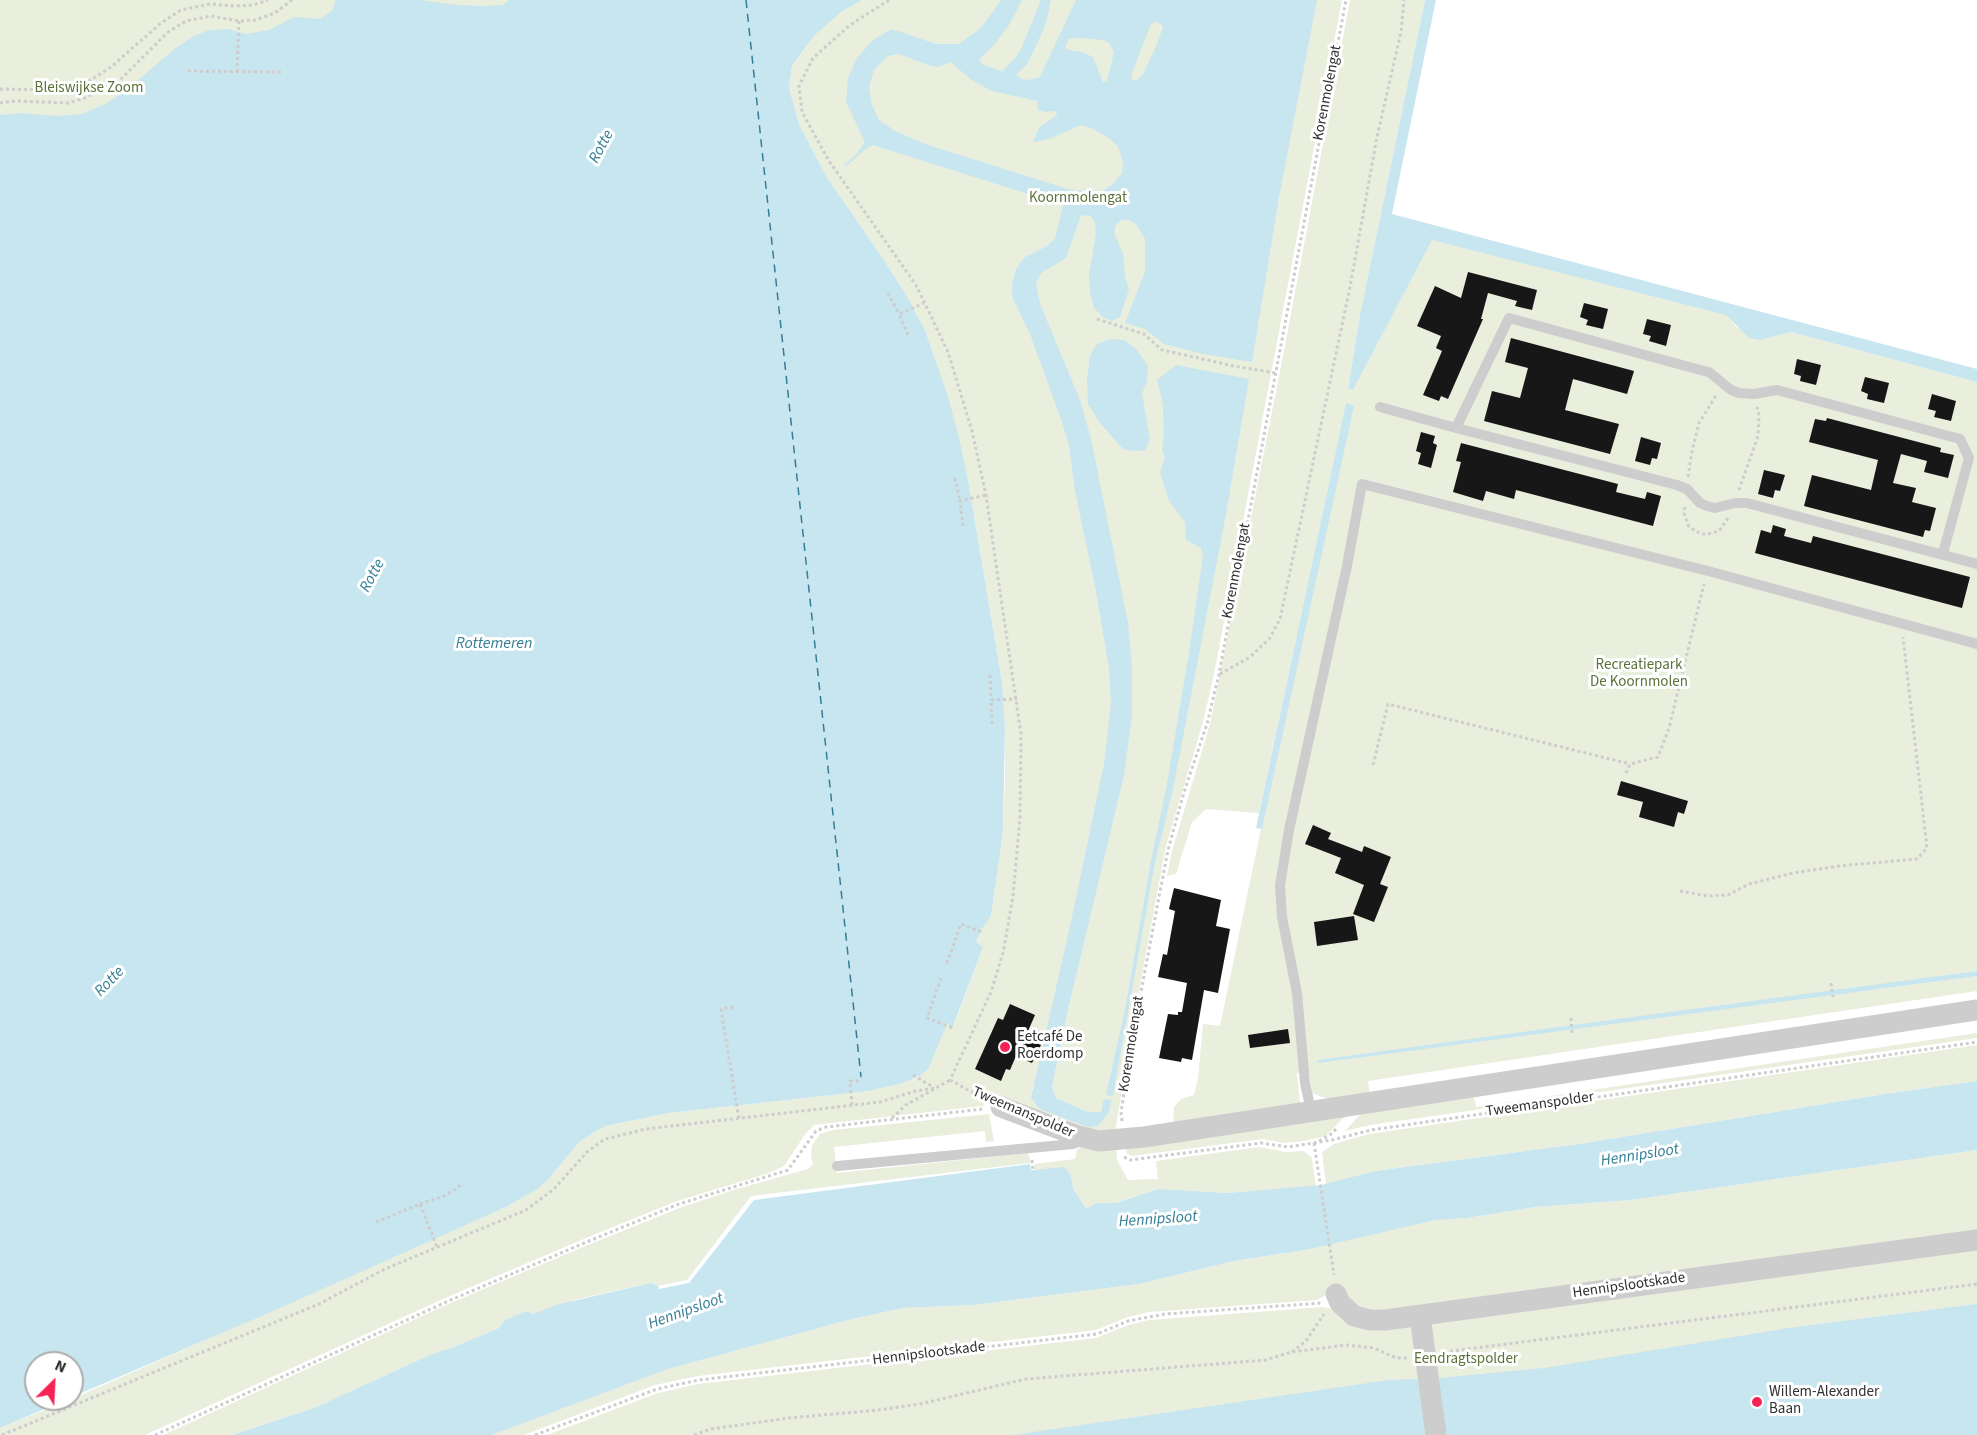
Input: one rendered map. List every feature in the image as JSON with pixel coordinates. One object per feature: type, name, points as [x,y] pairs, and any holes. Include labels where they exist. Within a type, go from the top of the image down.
[{"type":"street","name":"Tweemanspolder","points":[[1001,1107],[1099,1141],[1144,1137],[1977,1010]]},
{"type":"street","name":"Hennipslootskade","points":[[1330,1302],[1340,1303],[1354,1316],[1370,1320],[1420,1316],[1977,1240]]},
{"type":"street","points":[[1420,1316],[1436,1435]]},
{"type":"lane","points":[[1456,428],[1509,318],[1709,372],[1723,385],[1739,393],[1754,394],[1777,390],[1960,439],[1969,458],[1943,553]]},
{"type":"lane","points":[[1380,407],[1677,484],[1687,489],[1700,503],[1707,506],[1715,508],[1735,503],[1747,503],[1943,553],[1977,564]]},
{"type":"lane","points":[[1311,1111],[1305,1083],[1297,993],[1281,917],[1280,885],[1289,830],[1347,566],[1362,484],[1708,571],[1977,644]]},
{"type":"lane","points":[[837,1166],[1073,1144],[1088,1138]]},
{"type":"path","points":[[0,89],[65,90],[81,86],[111,67],[161,23],[181,10],[210,4],[253,5],[268,0]]},
{"type":"path","points":[[0,103],[68,102],[85,98],[121,79],[168,32],[186,21],[211,16],[239,21],[255,20],[275,13],[292,0]]},
{"type":"path","points":[[888,0],[850,25],[813,58],[799,86],[802,112],[829,161],[916,285],[948,352],[972,431],[986,495],[1017,699],[1021,746],[1020,818],[1013,896],[1003,953],[991,992],[950,1080],[906,1105],[891,1120]]},
{"type":"path","name":"Korenmolengat","points":[[1122,1138],[1121,1112],[1168,850],[1184,792],[1207,724],[1219,674],[1346,0]]},
{"type":"path","points":[[1219,674],[1250,657],[1269,639],[1280,619],[1350,287],[1377,137],[1401,32],[1404,0]]},
{"type":"path","points":[[237,72],[239,21]]},
{"type":"path","points":[[188,71],[283,72]]},
{"type":"path","points":[[888,293],[908,335]]},
{"type":"path","points":[[899,314],[924,303]]},
{"type":"path","points":[[1097,319],[1144,334],[1162,350],[1275,373]]},
{"type":"path","points":[[1723,385],[1700,423],[1692,451],[1684,513],[1689,526],[1701,534],[1719,531],[1727,521],[1735,503],[1758,436],[1759,415],[1754,394]]},
{"type":"path","points":[[955,478],[963,526]]},
{"type":"path","points":[[960,501],[986,495]]},
{"type":"path","points":[[1373,765],[1388,704],[1630,764],[1658,757],[1669,728],[1708,571]]},
{"type":"path","points":[[1680,891],[1708,896],[1728,895],[1749,884],[1793,873],[1917,859],[1927,848],[1901,624]]},
{"type":"path","points":[[990,675],[992,724]]},
{"type":"path","points":[[991,699],[1017,699]]},
{"type":"path","points":[[1626,772],[1630,764]]},
{"type":"path","points":[[947,963],[961,924],[984,933]]},
{"type":"path","points":[[941,978],[927,1018],[953,1028]]},
{"type":"path","points":[[1831,983],[1833,998]]},
{"type":"path","points":[[733,1007],[721,1009],[739,1119]]},
{"type":"path","points":[[1571,1018],[1572,1033]]},
{"type":"path","name":"Tweemanspolder","points":[[1122,1138],[1124,1156],[1130,1160],[1261,1143],[1288,1147],[1371,1130],[1977,1042]]},
{"type":"path","points":[[914,1075],[935,1088]]},
{"type":"path","points":[[852,1105],[850,1081],[858,1081],[861,1077]]},
{"type":"path","name":"Tweemanspolder","points":[[950,1080],[1001,1107]]},
{"type":"path","points":[[2,1435],[319,1304],[385,1269],[526,1210],[554,1189],[587,1152],[605,1138],[646,1129],[880,1102],[935,1088]]},
{"type":"path","points":[[155,1435],[446,1302],[578,1246],[679,1204],[788,1170],[816,1131],[826,1127],[1001,1107]]},
{"type":"path","points":[[1291,1352],[1306,1341],[1330,1302],[1331,1250],[1314,1143]]},
{"type":"path","points":[[1030,1160],[1032,1159],[1033,1170]]},
{"type":"path","points":[[376,1222],[444,1196],[464,1184]]},
{"type":"path","points":[[420,1204],[437,1247]]},
{"type":"path","points":[[1444,1352],[1977,1284]]},
{"type":"path","name":"Hennipslootskade","points":[[536,1435],[657,1389],[699,1380],[1097,1334],[1128,1321],[1165,1314],[1330,1302]]},
{"type":"path","points":[[694,1435],[711,1429],[921,1404],[1026,1379],[1266,1360],[1291,1352],[1346,1345],[1374,1348],[1396,1358],[1406,1358]]},
{"type":"green space","name":"Bleiswijkse Zoom","points":[[0,0],[560,0],[0,203]]},
{"type":"green space","name":"Koornmolengat","points":[[862,0],[1342,0],[1214,674],[1203,722],[1166,846],[1115,1132],[1090,1132],[988,1096],[983,1106],[814,1125],[784,1166],[766,1174],[677,1201],[586,1238],[443,1299],[145,1435],[0,1435],[0,1428],[42,1411],[84,1411],[84,1394],[504,1208],[536,1190],[548,1180],[579,1142],[605,1126],[669,1113],[869,1091],[903,1083],[919,1076],[947,1024],[954,1026],[983,947],[976,943],[991,916],[1003,832],[1005,726],[1002,682],[968,480],[948,396],[925,330],[907,296],[880,254],[826,176],[799,124],[789,88],[792,67],[814,36],[841,12]],"holes":[[[1070,1002],[1052,1087],[1056,1098],[1088,1112],[1101,1112],[1112,1100],[1109,1112],[1088,1127],[1032,1089]]]},
{"type":"green space","name":"Recreatiepark De Koornmolen","points":[[1350,0],[1425,0],[1360,315],[1348,389],[1353,390],[1432,239],[1727,315],[1736,327],[1760,340],[1791,332],[1977,382],[1977,971],[1729,1008],[1977,976],[1977,991],[1368,1081],[1370,1094],[1330,1100],[1312,1093],[1309,1071],[1297,1073],[1300,1103],[1173,1127],[1174,1107],[1181,1099],[1194,1095],[1198,1079],[1203,1024],[1220,1026],[1349,405],[1346,404],[1259,813],[1206,809],[1192,822],[1176,874],[1167,876],[1172,851],[1210,724],[1284,351]]},
{"type":"green space","points":[[1977,1033],[1977,1038],[1370,1125],[1345,1131],[1366,1108],[1473,1093],[1476,1107]]},
{"type":"green space","points":[[1977,1045],[1977,1081],[1579,1144],[1375,1171],[1326,1184],[1322,1152],[1334,1144],[1369,1134]]},
{"type":"green space","points":[[1350,1111],[1326,1136],[1304,1141],[1283,1143],[1263,1139],[1132,1156],[1126,1153],[1127,1143]]},
{"type":"green space","points":[[989,1114],[994,1141],[986,1142],[985,1131],[834,1147],[837,1173],[1028,1153],[1031,1163],[751,1196],[687,1280],[658,1286],[651,1283],[578,1299],[533,1314],[526,1311],[505,1320],[499,1328],[432,1354],[314,1408],[232,1435],[163,1435],[446,1305],[590,1244],[682,1207],[808,1169],[813,1164],[812,1145],[820,1134],[833,1130]]},
{"type":"green space","points":[[1116,1142],[1117,1160],[1128,1180],[1158,1179],[1156,1161],[1259,1147],[1286,1152],[1304,1151],[1312,1158],[1316,1186],[1228,1193],[1158,1189],[1116,1203],[1096,1203],[1086,1209],[1073,1188],[1071,1175],[1035,1170],[1034,1164],[1075,1159],[1077,1149]]},
{"type":"green space","name":"Eendragtspolder","points":[[1977,1150],[1977,1435],[547,1435],[658,1393],[698,1384],[1096,1338],[1128,1325],[1149,1320],[1323,1307],[1336,1310],[1326,1295],[1317,1300],[1149,1312],[1128,1317],[1096,1330],[698,1376],[655,1385],[524,1435],[492,1435],[668,1369],[852,1319],[903,1308],[973,1305],[1139,1284],[1234,1261],[1311,1249],[1435,1219],[1467,1218],[1535,1207],[1631,1200]]},
{"type":"water","name":"Rottemeren","points":[[336,0],[421,0],[483,6],[503,5],[509,0],[862,0],[841,12],[814,36],[792,66],[789,88],[799,124],[826,176],[907,296],[925,330],[948,396],[959,438],[1002,682],[1005,726],[1003,832],[991,916],[976,942],[983,947],[953,1027],[947,1024],[928,1069],[919,1076],[903,1083],[869,1091],[669,1113],[605,1126],[579,1142],[548,1180],[536,1190],[504,1208],[271,1312],[84,1392],[84,1351],[24,1351],[24,1411],[40,1411],[0,1428],[0,115],[82,114],[107,103],[128,89],[192,37],[209,30],[229,29],[245,34],[269,30],[294,17],[320,19],[332,11]]},
{"type":"water","points":[[1001,0],[1022,0],[1009,25],[994,45],[979,59],[983,65],[1002,71],[1022,47],[1041,0],[1051,0],[1046,23],[1037,44],[1027,64],[1016,75],[1030,80],[1040,77],[1076,0],[1317,0],[1279,197],[1252,362],[1203,354],[1164,344],[1145,329],[1125,323],[1145,272],[1145,239],[1136,224],[1129,220],[1122,220],[1116,224],[1114,233],[1123,254],[1125,277],[1129,289],[1120,317],[1112,321],[1103,317],[1094,308],[1089,274],[1096,234],[1095,222],[1091,216],[1081,215],[1066,258],[1041,273],[1036,283],[1040,304],[1080,400],[1091,439],[1128,623],[1132,668],[1132,715],[1124,775],[1052,1087],[1056,1098],[1088,1112],[1101,1112],[1104,1099],[1112,1100],[1109,1112],[1098,1126],[1088,1127],[1040,1109],[1031,1098],[1104,764],[1111,704],[1109,668],[1075,491],[1069,446],[1030,334],[1012,296],[1016,269],[1025,257],[1047,246],[1055,239],[1063,205],[873,145],[845,167],[844,165],[855,156],[865,142],[846,102],[848,78],[857,58],[873,40],[892,29],[936,44],[959,44],[981,28]],"holes":[[[1156,22],[1163,28],[1154,51],[1143,74],[1137,80],[1132,80],[1132,73],[1151,24]],[[1069,39],[1103,40],[1109,43],[1114,52],[1107,81],[1103,82],[1093,57],[1082,52],[1068,50],[1065,47]],[[899,54],[938,67],[951,62],[970,79],[992,91],[1037,101],[1038,110],[1056,111],[1057,115],[1039,128],[1033,142],[1049,139],[1081,125],[1091,128],[1118,146],[1123,161],[1122,173],[1113,184],[1101,192],[1071,190],[925,144],[895,131],[879,120],[872,105],[869,87],[874,70],[888,56]]]},
{"type":"water","points":[[1425,0],[1436,0],[1392,214],[1977,369],[1977,382],[1791,332],[1760,340],[1749,338],[1726,315],[1432,240],[1353,390],[1348,389],[1360,315]]},
{"type":"water","points":[[1110,339],[1124,340],[1136,349],[1148,366],[1147,382],[1142,393],[1150,440],[1145,451],[1124,450],[1100,423],[1088,404],[1087,381],[1090,356],[1097,344]]},
{"type":"water","points":[[1176,365],[1249,379],[1226,514],[1173,789],[1155,862],[1113,1096],[1106,1095],[1125,1010],[1166,789],[1203,556],[1201,548],[1186,540],[1185,522],[1169,501],[1160,472],[1165,458],[1162,449],[1163,405],[1157,380]]},
{"type":"water","points":[[1346,403],[1354,406],[1262,829],[1256,828]]},
{"type":"water","points":[[1977,971],[1977,976],[1318,1063],[1318,1060]]},
{"type":"water","name":"Hennipsloot","points":[[1977,1081],[1977,1150],[1631,1200],[1535,1207],[1467,1218],[1435,1220],[1311,1249],[1234,1261],[1139,1284],[973,1305],[903,1308],[852,1319],[668,1369],[492,1435],[232,1435],[314,1408],[432,1354],[499,1328],[505,1320],[526,1311],[533,1314],[560,1304],[651,1283],[658,1286],[687,1280],[751,1196],[1034,1163],[1035,1170],[1064,1167],[1071,1175],[1073,1188],[1086,1209],[1096,1203],[1116,1203],[1158,1189],[1228,1193],[1321,1185],[1375,1171],[1579,1144]]},
{"type":"water","name":"Willem-Alexander Baan","points":[[1977,1304],[1977,1435],[1013,1435],[1389,1380],[1439,1378],[1544,1368],[1795,1327]]},
{"type":"pier","points":[[1030,1160],[1034,1160],[1035,1170],[1031,1170],[1030,1164],[754,1200],[689,1283],[659,1289],[658,1286],[687,1280],[751,1196],[1030,1163]]},
{"type":"building","points":[[1468,272],[1537,290],[1532,310],[1515,306],[1517,301],[1488,293],[1481,319],[1483,319],[1448,399],[1441,396],[1439,401],[1423,395],[1442,351],[1436,348],[1441,336],[1417,326],[1435,286],[1461,298]]},
{"type":"building","points":[[1584,303],[1608,309],[1603,329],[1586,325],[1588,320],[1580,317]]},
{"type":"building","points":[[1647,319],[1671,325],[1666,346],[1649,341],[1651,336],[1643,334]]},
{"type":"building","points":[[1511,338],[1634,371],[1627,394],[1573,379],[1565,410],[1619,424],[1610,454],[1484,421],[1492,391],[1520,398],[1528,368],[1505,362]]},
{"type":"building","points":[[1797,359],[1821,365],[1816,385],[1800,381],[1801,376],[1794,374]]},
{"type":"building","points":[[1865,377],[1889,383],[1884,403],[1867,399],[1868,394],[1861,391]]},
{"type":"building","points":[[1932,394],[1956,401],[1951,421],[1934,417],[1936,411],[1928,409]]},
{"type":"building","points":[[1827,418],[1941,448],[1940,452],[1954,455],[1948,478],[1924,472],[1927,461],[1901,454],[1893,483],[1916,488],[1912,502],[1936,508],[1930,531],[1925,530],[1923,537],[1804,506],[1812,475],[1871,490],[1878,460],[1809,442],[1815,419],[1826,421]]},
{"type":"building","points":[[1421,432],[1435,436],[1433,443],[1437,445],[1431,468],[1418,464],[1421,453],[1416,451]]},
{"type":"building","points":[[1641,437],[1661,443],[1657,459],[1652,458],[1650,465],[1635,461]]},
{"type":"building","points":[[1461,443],[1618,484],[1616,492],[1645,499],[1647,492],[1661,496],[1653,526],[1516,490],[1514,499],[1486,491],[1483,501],[1453,492],[1461,462],[1456,461]]},
{"type":"building","points":[[1764,470],[1785,475],[1780,491],[1775,490],[1773,498],[1758,494]]},
{"type":"building","points":[[1773,525],[1786,529],[1784,536],[1811,543],[1813,536],[1970,577],[1962,608],[1755,553],[1761,530],[1771,533]]},
{"type":"building","points":[[1621,781],[1688,801],[1684,814],[1678,812],[1674,827],[1639,817],[1643,802],[1617,795]]},
{"type":"building","points":[[1313,825],[1331,833],[1328,839],[1362,852],[1364,846],[1391,857],[1380,884],[1388,887],[1374,922],[1353,914],[1364,885],[1335,873],[1341,858],[1305,844]]},
{"type":"building","points":[[1174,888],[1221,900],[1216,926],[1230,929],[1218,993],[1204,990],[1192,1060],[1182,1058],[1181,1062],[1159,1058],[1168,1014],[1178,1015],[1178,1012],[1182,1012],[1187,983],[1158,977],[1163,954],[1167,955],[1175,911],[1169,909]]},
{"type":"building","points":[[1354,916],[1358,940],[1317,946],[1314,922]]},
{"type":"building","points":[[1010,1004],[1035,1015],[1025,1038],[1041,1045],[1032,1063],[1016,1056],[1010,1070],[1006,1069],[1001,1081],[975,1069],[998,1018],[1003,1020]]},
{"type":"building","points":[[1288,1029],[1290,1043],[1250,1048],[1248,1035]]},
{"type":"ferry route","points":[[746,0],[861,1077]]},
{"type":"place","name":"Eetcafé De Roerdomp","points":[[1005,1047]]},
{"type":"place","name":"Willem-Alexander Baan","points":[[1757,1402]]},
{"type":"water label","name":"Rotte","points":[[602,147]]},
{"type":"water label","name":"Rotte","points":[[373,576]]},
{"type":"water label","name":"Rotte","points":[[110,982]]}]
